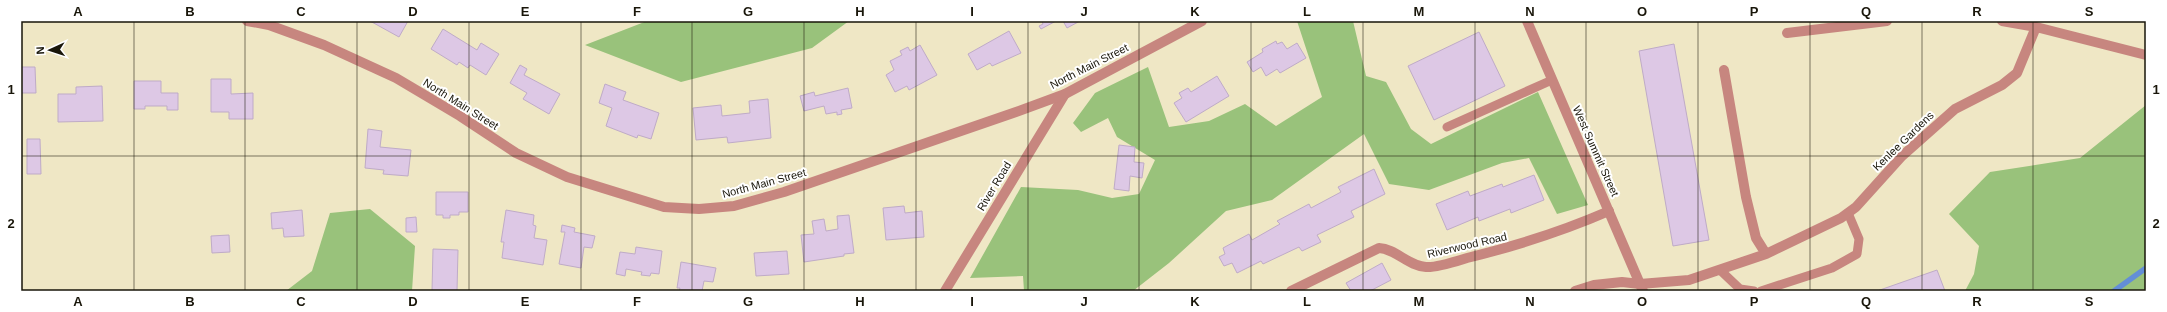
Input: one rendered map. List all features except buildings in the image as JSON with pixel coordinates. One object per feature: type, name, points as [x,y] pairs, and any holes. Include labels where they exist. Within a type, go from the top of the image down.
[{"type":"street","name":"North Main Street","points":[[246,21],[269,25],[324,45],[396,78],[460,116],[516,153],[567,177],[664,207],[700,209],[734,206],[784,192],[1065,94],[1202,21]]},
{"type":"street","name":"West Summit Street","points":[[1527,21],[1641,288]]},
{"type":"street","points":[[1787,34],[1887,21]]},
{"type":"street","points":[[2002,21],[2036,27],[2146,55]]},
{"type":"street","name":"Kenlee Gardens","points":[[1575,291],[1594,285],[1614,283],[1641,288],[1689,280],[1766,254],[1841,218],[1848,213],[1902,156],[1955,109],[2002,85],[2017,73],[2036,27]]},
{"type":"street","points":[[1724,70],[1746,197],[1756,238],[1766,254]]},
{"type":"street","name":"River Road","points":[[945,291],[1065,94]]},
{"type":"street","name":"Riverwood Road","points":[[1291,291],[1379,248],[1388,248],[1404,260],[1426,268],[1506,249],[1564,230],[1609,211]]},
{"type":"lane","points":[[1447,127],[1552,80]]},
{"type":"lane","points":[[1761,291],[1832,268],[1857,254],[1859,239],[1848,213]]},
{"type":"lane","points":[[1720,270],[1740,289],[1754,291]]},
{"type":"green space","points":[[647,21],[849,21],[812,48],[681,82],[585,45]]},
{"type":"green space","points":[[1297,21],[1353,21],[1366,76],[1386,82],[1411,129],[1431,144],[1538,92],[1588,205],[1557,214],[1529,158],[1502,163],[1429,190],[1389,184],[1364,134],[1272,200],[1226,211],[1169,263],[1133,291],[1024,291],[1023,276],[970,278],[1021,187],[1078,190],[1112,198],[1139,194],[1155,160],[1117,137],[1108,118],[1081,132],[1073,123],[1095,93],[1148,67],[1169,127],[1209,121],[1245,104],[1276,126],[1322,97]]},
{"type":"green space","points":[[2146,105],[2146,291],[1965,291],[1974,274],[1979,246],[1949,214],[1990,172],[2080,158]]},
{"type":"green space","points":[[370,209],[415,246],[412,291],[286,291],[312,271],[330,213]]},
{"type":"waterway","points":[[2114,291],[2146,268]]}]
